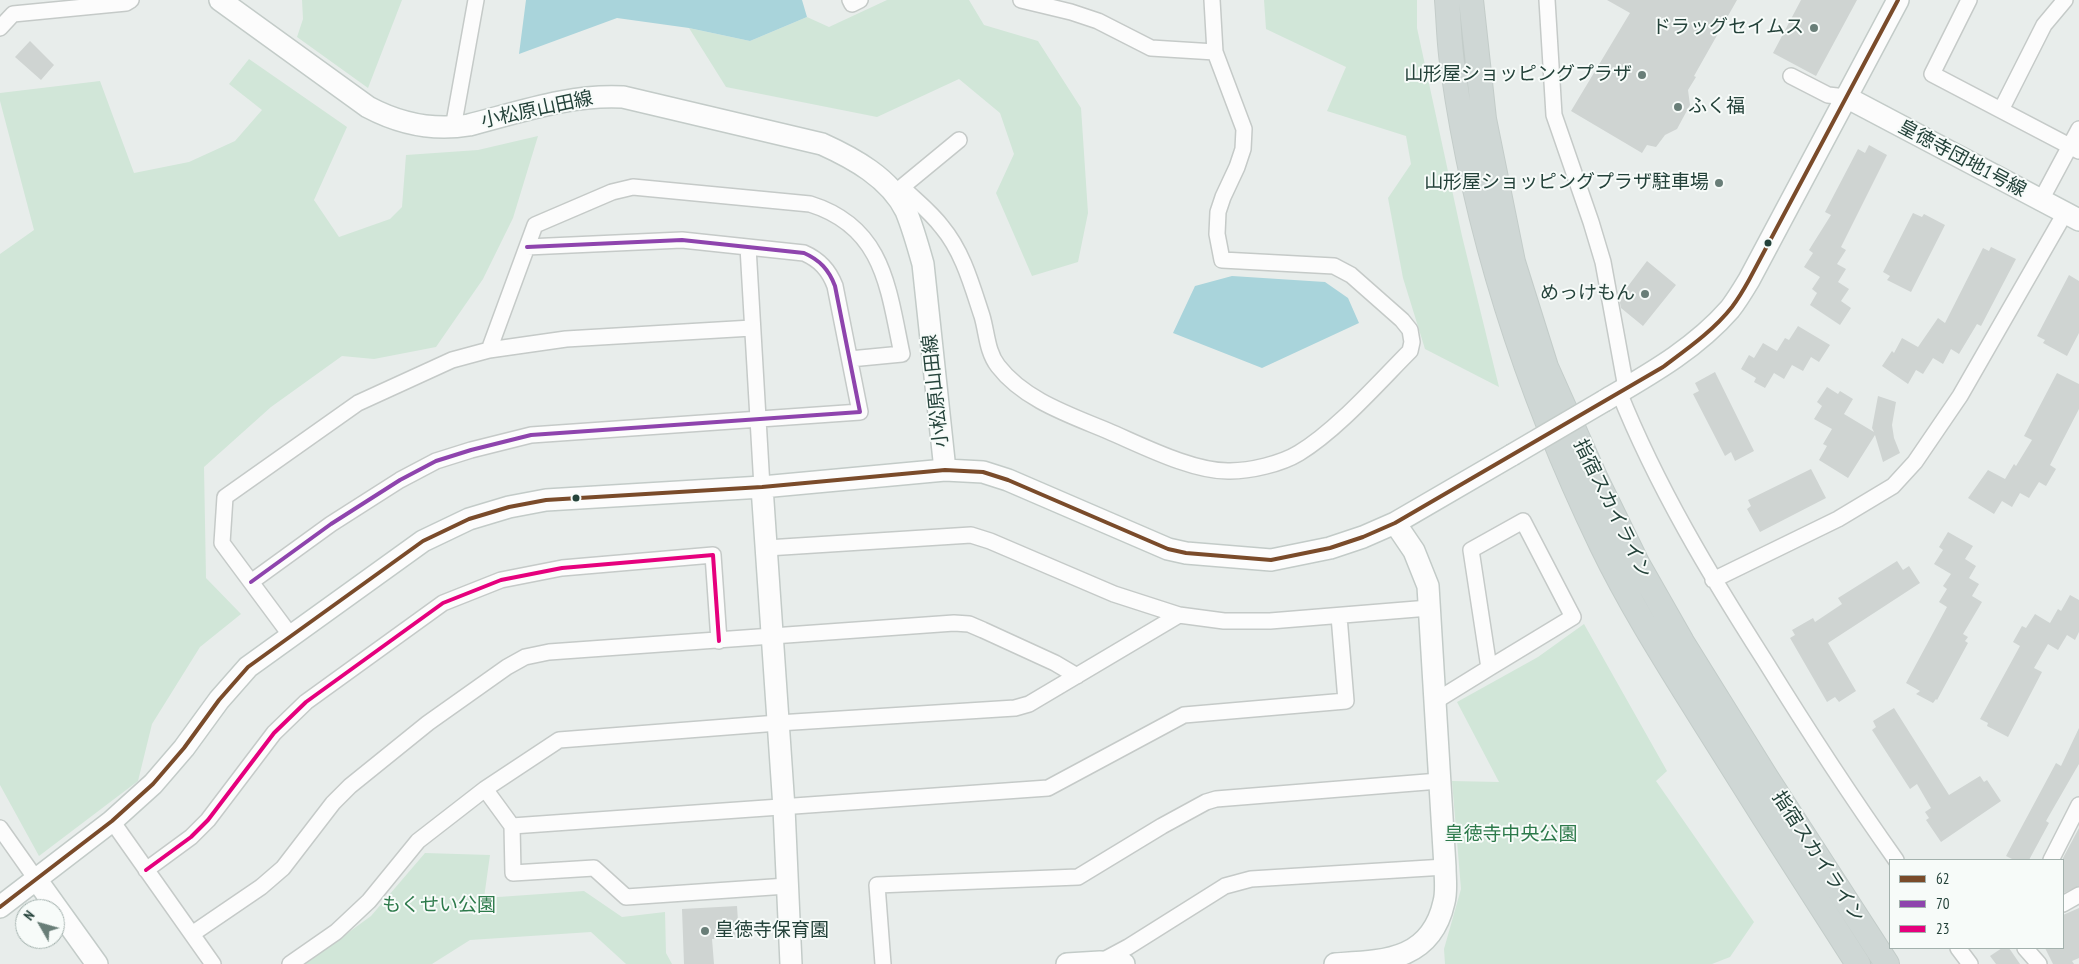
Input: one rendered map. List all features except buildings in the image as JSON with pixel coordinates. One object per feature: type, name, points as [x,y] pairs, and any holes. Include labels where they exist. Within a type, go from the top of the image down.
[{"type":"main road","name":"指宿スカイライン","points":[[1447,0],[1452,68],[1475,191],[1508,314],[1531,382],[1564,461],[1602,546],[1653,640],[1858,964]]},
{"type":"main road","name":"指宿スカイライン","points":[[1471,0],[1484,119],[1511,253],[1546,367],[1620,529],[1682,642],[1766,777],[1887,964]]},
{"type":"street","points":[[0,28],[13,14],[126,3],[131,0]]},
{"type":"street","name":"小松原山田線","points":[[220,0],[338,86],[380,114],[427,127],[453,128],[568,100],[601,96],[623,98],[822,144],[851,157],[897,190],[923,264],[944,470],[991,474],[1168,549],[1186,553],[1271,560],[1330,548],[1363,537],[1395,523],[1664,367],[1692,345],[1732,307],[1749,280],[1898,0]]},
{"type":"street","points":[[453,128],[476,0]]},
{"type":"street","points":[[850,0],[852,4],[860,0]]},
{"type":"street","points":[[1021,0],[1071,12],[1098,21],[1151,48],[1215,52]]},
{"type":"street","points":[[959,140],[897,190],[942,226],[960,254],[983,318],[990,350],[997,365],[1010,380],[1027,393],[1087,422],[1197,466],[1229,471],[1260,468],[1297,454],[1317,441],[1410,351],[1412,342],[1410,330],[1402,320],[1351,275],[1334,266],[1222,260],[1217,234],[1218,212],[1243,149],[1244,128],[1215,52],[1212,0]]},
{"type":"street","points":[[1547,0],[1554,115],[1603,262],[1616,394],[1713,580],[1844,786],[1895,859]]},
{"type":"street","points":[[1969,0],[1932,74],[2074,149]]},
{"type":"street","points":[[2001,110],[2044,25],[2065,0]]},
{"type":"street","points":[[1791,76],[1828,94],[1846,98]]},
{"type":"street","name":"皇徳寺団地1号線","points":[[1846,98],[2072,217]]},
{"type":"street","points":[[2040,200],[2074,149],[2079,129]]},
{"type":"street","points":[[489,350],[535,225],[612,192],[633,188],[810,204],[833,212],[855,229],[875,254],[885,276],[902,354],[850,359]]},
{"type":"street","points":[[1713,580],[1838,519],[1893,486],[1915,462],[1960,396],[2072,217]]},
{"type":"street","points":[[251,582],[332,524],[400,480],[436,461],[471,450],[531,435],[860,412],[835,286],[830,272],[804,253],[682,240],[527,247]]},
{"type":"street","points":[[748,247],[784,808],[791,964]]},
{"type":"street","points":[[291,636],[222,543],[225,496],[358,402],[452,360],[489,350],[566,339],[752,328]]},
{"type":"street","points":[[0,907],[112,821],[153,784],[184,748],[219,700],[248,667],[423,541],[469,519],[509,507],[546,500],[762,487],[944,470]]},
{"type":"street","points":[[1434,702],[1573,617],[1523,521],[1472,550],[1489,668]]},
{"type":"street","points":[[1335,964],[1383,961],[1397,958],[1412,950],[1424,940],[1438,923],[1445,901],[1445,867],[1428,586],[1414,551],[1395,523]]},
{"type":"street","points":[[767,548],[971,535],[990,541],[1114,594],[1179,615],[1233,621],[1270,621],[1429,608]]},
{"type":"street","points":[[146,870],[191,837],[208,820],[274,733],[306,702],[443,603],[493,583],[562,568],[712,555],[719,641]]},
{"type":"street","points":[[290,964],[336,932],[369,902],[418,841],[485,789],[559,740],[778,723],[1015,708],[1029,704],[1179,615]]},
{"type":"street","points":[[512,826],[1048,788],[1184,715],[1346,701],[1339,616]]},
{"type":"street","points":[[192,934],[261,887],[283,868],[333,803],[350,786],[428,723],[525,657],[549,652],[954,623],[969,624],[1055,663],[1076,676]]},
{"type":"street","points":[[883,964],[877,885],[1078,877],[1162,826],[1206,802],[1216,799],[1440,781]]},
{"type":"street","points":[[485,789],[512,826],[513,873],[594,868],[626,897],[788,886]]},
{"type":"street","points":[[2052,859],[2079,805]]},
{"type":"street","points":[[112,821],[213,964]]},
{"type":"street","points":[[0,828],[97,964]]},
{"type":"street","points":[[1100,962],[1128,947],[1225,886],[1251,879],[1445,867]]},
{"type":"street","points":[[2064,903],[2079,895]]},
{"type":"street","points":[[1959,949],[1970,964]]},
{"type":"street","points":[[2026,949],[2039,964]]},
{"type":"street","points":[[1067,964],[1100,962],[1124,964]]},
{"type":"green space","points":[[302,0],[402,0],[368,88],[297,37],[303,19]]},
{"type":"green space","points":[[887,0],[969,0],[984,25],[1038,41],[1081,108],[1088,213],[1078,262],[1032,276],[996,193],[1014,154],[1000,113],[959,79],[877,117],[726,87],[689,28],[750,41],[807,17],[829,27]]},
{"type":"green space","points":[[1264,0],[1417,0],[1417,28],[1462,236],[1499,387],[1425,349],[1403,278],[1388,198],[1411,164],[1406,136],[1327,111],[1346,67],[1266,29]]},
{"type":"green space","points":[[249,59],[347,127],[314,200],[339,237],[390,219],[402,207],[406,155],[478,150],[538,136],[513,218],[483,279],[436,347],[374,359],[342,356],[271,407],[204,467],[206,578],[241,614],[200,647],[152,724],[138,781],[39,856],[0,785],[0,254],[34,230],[0,101],[0,93],[100,81],[134,173],[189,162],[235,141],[262,110],[229,84]]},
{"type":"green space","name":"皇徳寺中央公園","points":[[1584,624],[1667,771],[1656,781],[1754,922],[1730,957],[1712,964],[1445,964],[1444,949],[1461,889],[1452,781],[1499,782],[1457,702],[1538,657]]},
{"type":"green space","name":"もくせい公園","points":[[425,853],[490,855],[484,898],[584,891],[622,917],[665,912],[666,953],[672,964],[626,964],[591,932],[470,940],[432,964],[305,964],[371,916]]},
{"type":"water","points":[[526,0],[802,0],[807,17],[750,41],[689,28],[617,18],[519,54]]},
{"type":"water","points":[[1232,276],[1325,282],[1348,298],[1359,323],[1262,368],[1173,333],[1195,286]]},
{"type":"transit line","name":"62","points":[[0,907],[112,821],[153,784],[184,748],[219,700],[248,667],[423,541],[469,519],[509,507],[546,500],[762,487],[945,470],[983,472],[1008,480],[1168,549],[1186,553],[1271,560],[1330,548],[1363,537],[1395,523],[1663,367],[1725,316],[1749,280],[1898,0]]},
{"type":"transit line","name":"70","points":[[251,582],[331,524],[400,480],[436,461],[471,450],[531,435],[860,412],[835,286],[823,266],[804,253],[682,240],[527,247]]},
{"type":"transit line","name":"23","points":[[146,870],[191,837],[208,820],[274,733],[306,702],[443,603],[501,580],[562,568],[713,555],[719,641]]},
{"type":"place","name":"ドラッグセイムス","points":[[1814,28]]},
{"type":"place","name":"山形屋ショッピングプラザ","points":[[1642,75]]},
{"type":"place","name":"ふく福","points":[[1678,107]]},
{"type":"place","name":"山形屋ショッピングプラザ駐車場","points":[[1719,183]]},
{"type":"place","name":"めっけもん","points":[[1645,294]]},
{"type":"place","name":"皇徳寺保育園","points":[[705,931]]}]
